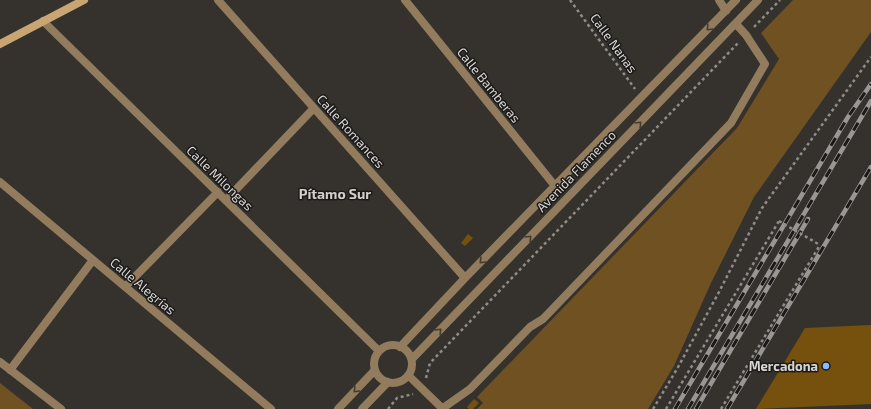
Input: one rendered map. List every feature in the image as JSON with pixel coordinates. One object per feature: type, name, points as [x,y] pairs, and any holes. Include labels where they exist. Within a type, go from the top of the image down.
[{"type":"street","points":[[0,44],[43,21],[70,3],[84,0]]},
{"type":"street","name":"Calle Romances","points":[[218,0],[465,278]]},
{"type":"street","name":"Calle Bamberas","points":[[405,0],[555,186]]},
{"type":"street","points":[[719,0],[726,11]]},
{"type":"street","name":"Avenida Flamenco","points":[[400,347],[465,278],[736,0]]},
{"type":"street","name":"Avenida Flamenco","points":[[412,359],[758,0]]},
{"type":"street","name":"Calle Milongas","points":[[43,21],[379,351]]},
{"type":"street","points":[[409,376],[443,409],[470,389],[530,327],[543,319],[731,123],[766,64],[736,24]]},
{"type":"street","points":[[226,200],[314,108]]},
{"type":"street","name":"Calle Alegrías","points":[[0,182],[271,409]]},
{"type":"street","points":[[125,287],[218,192]]},
{"type":"street","points":[[10,370],[93,260]]},
{"type":"street","points":[[389,346],[400,347],[406,350],[412,359],[409,376],[399,382],[388,382],[378,376],[375,370],[375,360],[379,351],[389,346]]},
{"type":"street","points":[[0,362],[61,409]]},
{"type":"street","points":[[338,409],[375,370]]},
{"type":"street","points":[[362,409],[388,382]]},
{"type":"path","name":"Calle Nanas","points":[[570,0],[641,98]]},
{"type":"path","points":[[388,409],[397,398],[412,395],[426,378],[430,363],[780,0]]},
{"type":"path","points":[[653,409],[719,292],[762,208],[871,57]]},
{"type":"path","points":[[666,409],[778,220],[820,245],[721,409]]},
{"type":"shaded area","points":[[793,0],[871,0],[871,32],[754,197],[711,283],[674,366],[648,409],[477,409],[483,403],[477,397],[737,128],[779,59],[761,33]]},
{"type":"shaded area","points":[[0,383],[33,409],[0,409]]},
{"type":"building","points":[[468,234],[473,238],[465,246],[461,243]]},
{"type":"building","name":"Mercadona","points":[[871,325],[871,404],[756,409],[805,328]]},
{"type":"building","points":[[474,399],[479,403],[473,409],[469,409],[467,407]]},
{"type":"railway","points":[[675,409],[848,117],[871,84]]},
{"type":"railway","points":[[688,409],[871,101]]},
{"type":"railway","points":[[727,409],[871,167]]},
{"type":"railway","points":[[696,409],[808,219]]},
{"type":"place","name":"Mercadona","points":[[826,366]]},
{"type":"district","name":"Pítamo Sur","points":[[335,193]]}]
